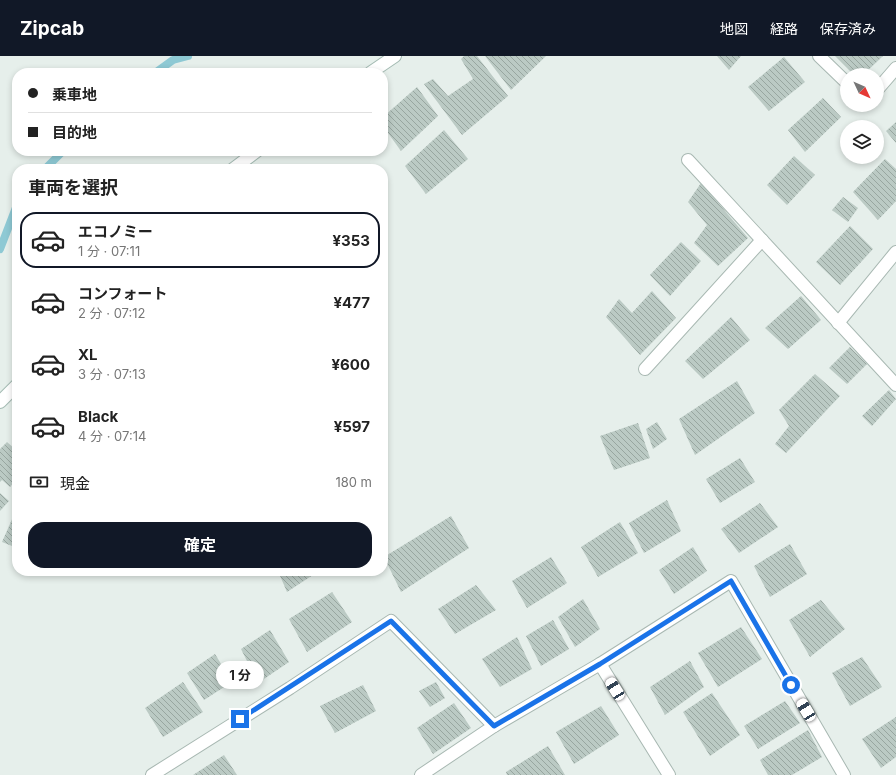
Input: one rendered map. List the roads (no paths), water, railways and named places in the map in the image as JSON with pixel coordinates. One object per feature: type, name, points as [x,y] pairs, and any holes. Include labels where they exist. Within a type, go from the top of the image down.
[{"type":"street","points":[[377,68],[394,56]]},
{"type":"street","points":[[819,56],[840,76]]},
{"type":"street","points":[[884,82],[896,68]]},
{"type":"street","points":[[240,164],[250,156]]},
{"type":"street","points":[[688,160],[896,385]]},
{"type":"street","points":[[645,369],[762,240]]},
{"type":"street","points":[[838,322],[896,252]]},
{"type":"street","points":[[0,402],[12,390]]},
{"type":"street","points":[[421,775],[494,726],[600,664],[731,581],[844,775]]},
{"type":"street","points":[[152,775],[290,688],[391,621],[494,726]]},
{"type":"street","points":[[600,664],[669,775]]},
{"type":"waterway","points":[[162,68],[173,60],[188,56]]},
{"type":"waterway","points":[[50,164],[58,156]]},
{"type":"waterway","points":[[0,249],[12,218]]}]
